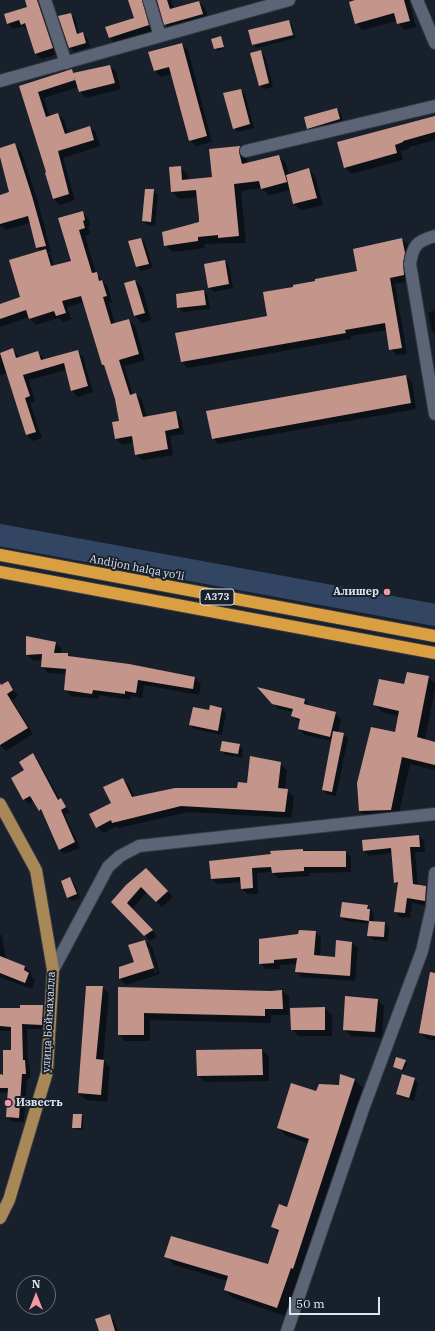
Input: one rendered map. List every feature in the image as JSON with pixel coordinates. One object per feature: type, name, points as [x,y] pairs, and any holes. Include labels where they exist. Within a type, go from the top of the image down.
[{"type":"highway","name":"Andijon halqa yo‘li","points":[[0,555],[435,636]]},
{"type":"highway","name":"A373","points":[[0,572],[435,653]]},
{"type":"main road","name":"улица Боймахалла","points":[[0,804],[36,870],[53,970],[47,1072],[9,1200],[0,1218]]},
{"type":"street","points":[[46,0],[66,62]]},
{"type":"street","points":[[149,0],[160,36]]},
{"type":"street","points":[[0,81],[160,36],[252,5],[289,0]]},
{"type":"street","points":[[417,0],[435,43]]},
{"type":"street","points":[[246,151],[435,106]]},
{"type":"street","points":[[435,236],[420,240],[412,251],[410,264],[435,414]]},
{"type":"street","points":[[53,970],[108,866],[120,856],[139,846],[435,814]]},
{"type":"street","points":[[287,1331],[363,1108],[422,951],[432,907],[435,873]]},
{"type":"building","points":[[25,0],[37,0],[53,48],[35,54],[25,23],[21,25],[19,20],[7,24],[4,14],[27,7]]},
{"type":"building","points":[[128,0],[142,0],[149,25],[109,38],[105,27],[134,18]]},
{"type":"building","points":[[157,0],[167,0],[170,9],[199,1],[203,14],[164,25]]},
{"type":"building","points":[[355,0],[404,0],[410,21],[397,24],[394,13],[355,24],[349,2]]},
{"type":"building","points":[[71,13],[77,34],[83,32],[86,43],[69,48],[58,16]]},
{"type":"building","points":[[289,20],[293,35],[252,45],[248,30]]},
{"type":"building","points":[[221,36],[224,47],[214,49],[211,39]]},
{"type":"building","points":[[182,43],[207,136],[189,141],[169,67],[154,71],[148,52]]},
{"type":"building","points":[[261,50],[269,83],[259,86],[250,53]]},
{"type":"building","points":[[110,65],[115,83],[79,92],[73,73]]},
{"type":"building","points":[[72,69],[75,80],[38,92],[46,117],[58,113],[65,134],[90,126],[94,140],[58,151],[69,194],[53,199],[19,86]]},
{"type":"building","points":[[241,89],[250,124],[233,129],[223,93]]},
{"type":"building","points":[[337,108],[340,119],[307,129],[304,117]]},
{"type":"building","points":[[435,116],[435,132],[403,141],[395,145],[397,153],[344,168],[337,142]]},
{"type":"building","points":[[15,143],[46,246],[36,248],[28,216],[0,224],[0,195],[9,192],[0,157],[0,148]]},
{"type":"building","points":[[240,146],[239,152],[242,164],[279,155],[287,182],[261,189],[259,181],[234,184],[239,236],[218,238],[218,235],[198,237],[198,241],[164,246],[162,232],[199,222],[196,190],[171,192],[169,167],[181,166],[182,180],[212,177],[209,149]]},
{"type":"building","points":[[309,168],[317,198],[293,204],[286,175]]},
{"type":"building","points":[[145,189],[154,189],[151,222],[142,221]]},
{"type":"building","points":[[83,211],[85,228],[79,230],[92,273],[97,272],[99,281],[102,280],[107,296],[103,297],[111,324],[129,319],[139,354],[119,360],[130,395],[136,393],[143,417],[176,411],[179,428],[165,431],[168,449],[135,455],[132,436],[115,439],[112,422],[119,421],[115,399],[104,365],[102,365],[81,296],[62,301],[66,313],[56,316],[54,311],[29,319],[26,310],[0,319],[0,304],[20,297],[9,260],[46,249],[51,266],[71,261],[58,218]]},
{"type":"building","points":[[141,238],[149,264],[136,267],[128,241]]},
{"type":"building","points":[[402,238],[405,253],[403,263],[404,275],[390,278],[402,348],[389,350],[385,323],[345,330],[346,333],[181,362],[175,333],[267,316],[263,292],[293,287],[293,285],[315,281],[315,279],[357,271],[353,249]]},
{"type":"building","points":[[225,260],[229,284],[208,288],[204,264]]},
{"type":"building","points":[[135,280],[145,313],[134,316],[124,283]]},
{"type":"building","points":[[204,290],[206,305],[177,308],[176,294]]},
{"type":"building","points":[[13,348],[16,358],[38,351],[41,360],[78,350],[88,386],[71,391],[64,363],[23,375],[30,396],[25,398],[36,432],[26,435],[0,353]]},
{"type":"building","points":[[406,375],[411,403],[212,439],[206,411]]},
{"type":"building","points":[[26,636],[56,642],[54,653],[68,653],[68,656],[129,664],[195,677],[193,689],[138,680],[136,693],[125,691],[125,694],[93,690],[92,694],[64,690],[66,669],[41,667],[42,654],[26,655]]},
{"type":"building","points":[[407,672],[429,676],[417,737],[435,742],[435,765],[402,757],[391,810],[359,811],[357,783],[371,727],[395,732],[399,711],[373,705],[379,679],[404,684]]},
{"type":"building","points":[[8,681],[13,690],[7,694],[28,728],[0,745],[0,683],[1,685]]},
{"type":"building","points":[[257,687],[305,699],[304,704],[336,712],[330,737],[298,729],[300,719],[291,716],[293,709],[272,704]]},
{"type":"building","points":[[210,705],[222,708],[218,731],[189,725],[193,707],[209,710]]},
{"type":"building","points":[[333,731],[344,733],[332,792],[322,790]]},
{"type":"building","points":[[222,741],[240,744],[238,754],[220,751]]},
{"type":"building","points":[[33,753],[58,800],[61,798],[66,807],[61,810],[75,842],[59,850],[41,809],[39,811],[30,796],[23,800],[11,778],[24,770],[19,762]]},
{"type":"building","points":[[250,756],[281,762],[278,788],[288,789],[285,812],[181,806],[112,823],[111,820],[96,828],[89,814],[111,803],[103,787],[123,778],[132,797],[175,788],[237,788],[238,782],[247,783]]},
{"type":"building","points":[[419,835],[420,847],[410,847],[413,884],[426,886],[425,901],[407,898],[405,913],[394,912],[398,882],[394,883],[391,848],[363,851],[362,840]]},
{"type":"building","points":[[303,849],[303,851],[346,851],[346,867],[304,867],[304,871],[272,873],[271,867],[252,868],[253,888],[241,889],[240,877],[211,879],[209,861],[271,854],[270,851]]},
{"type":"building","points":[[146,868],[168,891],[156,902],[141,887],[127,903],[153,930],[144,936],[111,902],[126,885]]},
{"type":"building","points":[[70,877],[77,894],[67,898],[61,881]]},
{"type":"building","points":[[342,902],[368,905],[367,909],[370,909],[369,921],[340,917]]},
{"type":"building","points":[[369,921],[385,922],[384,937],[367,936]]},
{"type":"building","points":[[299,930],[316,931],[314,955],[335,957],[336,940],[352,942],[350,976],[295,972],[297,958],[274,960],[274,963],[259,964],[259,939],[298,934]]},
{"type":"building","points":[[145,940],[154,968],[119,979],[119,967],[134,962],[128,945]]},
{"type":"building","points":[[0,956],[25,966],[24,970],[29,973],[25,983],[0,973]]},
{"type":"building","points":[[430,972],[435,973],[435,1036],[419,1033]]},
{"type":"building","points":[[86,986],[103,986],[96,1059],[104,1060],[101,1095],[78,1093]]},
{"type":"building","points":[[118,987],[271,991],[282,990],[283,1009],[265,1009],[265,1016],[144,1013],[144,1035],[118,1035]]},
{"type":"building","points":[[345,996],[378,999],[375,1032],[343,1030]]},
{"type":"building","points":[[20,1005],[43,1005],[42,1025],[22,1024],[23,1060],[25,1060],[26,1074],[22,1074],[19,1118],[6,1117],[8,1088],[0,1088],[0,1074],[3,1075],[3,1050],[11,1050],[11,1027],[0,1026],[0,1008],[20,1008]]},
{"type":"building","points":[[325,1007],[325,1030],[291,1030],[290,1008]]},
{"type":"building","points":[[262,1049],[263,1075],[197,1076],[196,1050]]},
{"type":"building","points":[[396,1057],[406,1060],[402,1070],[393,1067]]},
{"type":"building","points":[[340,1074],[355,1079],[293,1269],[291,1268],[277,1308],[224,1290],[228,1276],[164,1257],[171,1236],[268,1264],[279,1230],[271,1227],[279,1204],[287,1207],[309,1139],[277,1128],[291,1083],[316,1091],[319,1084],[339,1085]]},
{"type":"building","points":[[402,1074],[415,1078],[409,1098],[396,1094]]},
{"type":"building","points":[[73,1114],[82,1114],[81,1128],[72,1128]]},
{"type":"building","points":[[110,1314],[115,1331],[99,1331],[95,1319]]},
{"type":"waterway","points":[[0,535],[435,615]]},
{"type":"place","name":"Алишер","points":[[387,592]]},
{"type":"place","name":"Известь","points":[[8,1103]]}]
